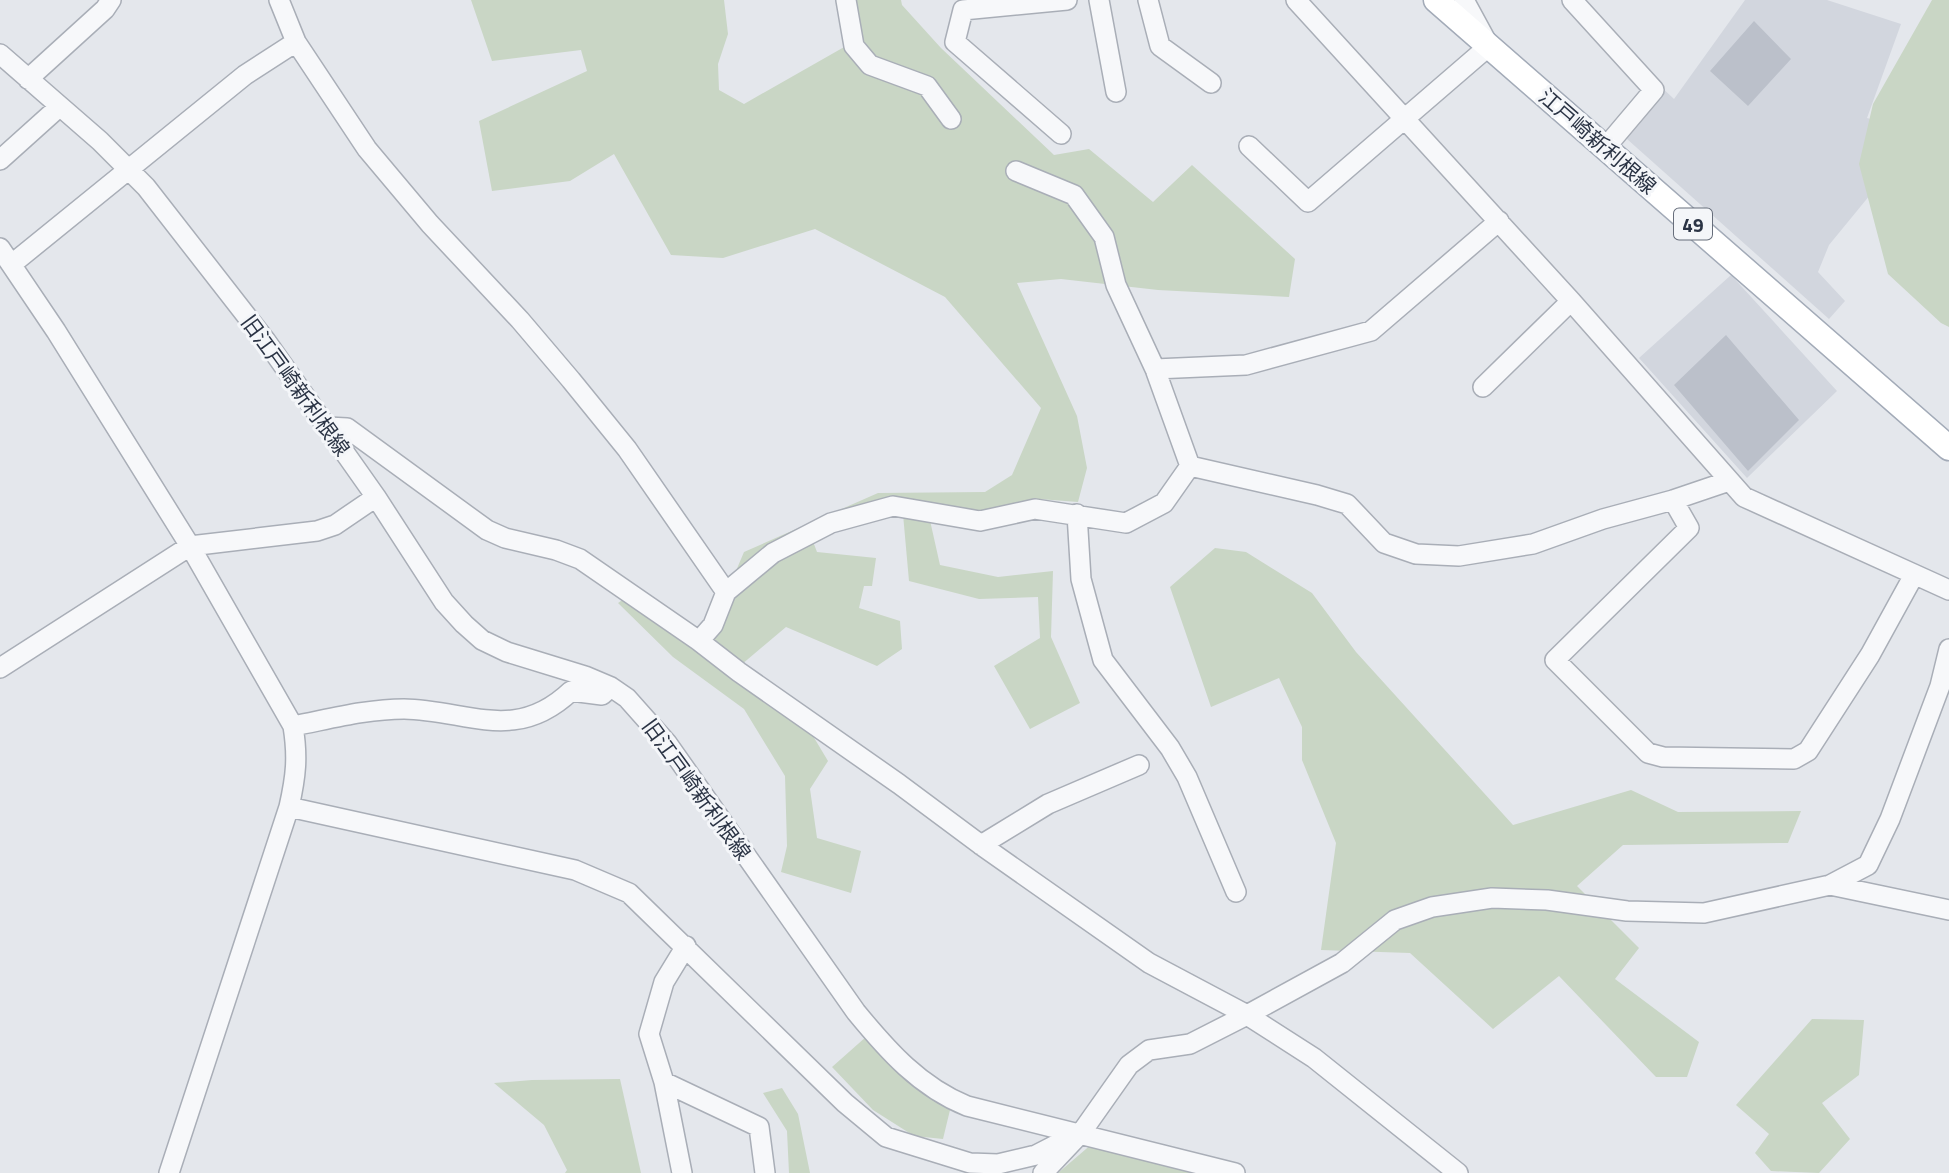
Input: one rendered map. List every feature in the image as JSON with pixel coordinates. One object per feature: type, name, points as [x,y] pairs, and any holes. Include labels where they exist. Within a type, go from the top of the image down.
[{"type":"main road","name":"江戸崎新利根線","points":[[1436,0],[1949,448]]},
{"type":"street","points":[[29,79],[105,9],[111,0]]},
{"type":"street","points":[[279,0],[296,43],[367,149],[429,224],[520,320],[626,449],[726,592]]},
{"type":"street","points":[[846,0],[854,46],[870,65],[927,86],[951,119]]},
{"type":"street","points":[[1061,134],[955,42],[963,10],[1068,0]]},
{"type":"street","points":[[1099,0],[1116,92]]},
{"type":"street","points":[[1148,0],[1160,46],[1211,83]]},
{"type":"street","points":[[1296,0],[1499,221],[1744,497],[1949,590]]},
{"type":"street","points":[[1250,146],[1308,202],[1489,46],[1464,0]]},
{"type":"street","points":[[1572,0],[1654,90],[1605,148]]},
{"type":"street","points":[[12,264],[245,75],[296,43]]},
{"type":"street","name":"旧江戸崎新利根線","points":[[0,54],[130,169],[266,341],[376,497],[444,602],[482,640],[507,652],[585,676],[611,687],[627,698],[667,743],[856,1012],[906,1068],[944,1097],[967,1106],[1235,1173]]},
{"type":"street","points":[[0,160],[59,107]]},
{"type":"street","points":[[1016,171],[1073,195],[1104,237],[1116,285],[1155,369],[1190,466]]},
{"type":"street","points":[[1155,369],[1246,365],[1371,331],[1499,221]]},
{"type":"street","points":[[0,248],[190,546],[293,726],[298,755],[289,807],[169,1173]]},
{"type":"street","points":[[1483,387],[1571,301]]},
{"type":"street","points":[[328,427],[347,428],[487,530],[505,538],[556,550],[580,559],[1149,963],[1247,1015],[1314,1058],[1458,1173]]},
{"type":"street","points":[[699,641],[713,625],[726,592],[774,553],[831,523],[893,506],[980,521],[1035,509],[1126,523],[1164,503],[1190,466]]},
{"type":"street","points":[[1190,466],[1347,504],[1384,543],[1416,554],[1459,556],[1533,544],[1603,519],[1729,481]]},
{"type":"street","points":[[0,668],[190,546],[317,531],[335,525],[376,497]]},
{"type":"street","points":[[1673,500],[1689,528],[1555,660],[1648,753],[1663,757],[1794,759],[1808,751],[1870,655],[1914,575]]},
{"type":"street","points":[[1077,514],[1082,579],[1103,660],[1170,748],[1187,777],[1236,892]]},
{"type":"street","points":[[1043,1173],[1081,1133],[1129,1065],[1149,1050],[1190,1044],[1247,1015],[1342,963],[1395,920],[1432,907],[1492,898],[1547,900],[1627,911],[1704,913],[1830,885],[1868,865],[1890,818],[1940,687],[1949,649]]},
{"type":"street","points":[[293,726],[368,711],[406,709],[484,721],[517,721],[558,704],[571,691],[602,695],[611,687]]},
{"type":"street","points":[[981,845],[1048,804],[1139,765]]},
{"type":"street","points":[[289,807],[575,870],[629,893],[845,1103],[886,1137],[970,1163],[998,1164],[1036,1155],[1081,1133]]},
{"type":"street","points":[[1830,885],[1949,910]]},
{"type":"street","points":[[682,1173],[664,1083],[649,1034],[664,982],[686,946]]},
{"type":"street","points":[[664,1083],[759,1127],[765,1173]]},
{"type":"shaded area","points":[[1745,0],[1827,0],[1901,24],[1867,118],[1908,129],[1902,156],[1829,245],[1818,272],[1845,301],[1829,319],[1618,131],[1657,83],[1674,99]]},
{"type":"shaded area","points":[[1731,275],[1837,391],[1747,478],[1639,358]]},
{"type":"green space","points":[[471,0],[724,0],[728,34],[718,64],[719,90],[744,104],[860,38],[844,0],[901,0],[902,5],[941,48],[1054,155],[1089,149],[1153,202],[1192,165],[1295,259],[1289,297],[1158,290],[1061,279],[1017,283],[1077,416],[1087,468],[1078,502],[1039,499],[975,520],[927,507],[940,565],[998,577],[1053,571],[1051,637],[1080,703],[1030,729],[994,666],[1040,638],[1038,597],[979,599],[909,581],[902,503],[809,531],[817,552],[876,558],[872,586],[864,586],[859,608],[900,621],[902,649],[877,666],[786,627],[741,665],[798,711],[828,761],[810,789],[817,838],[861,851],[851,893],[781,872],[787,846],[785,776],[744,709],[673,657],[618,603],[637,590],[699,640],[713,625],[744,552],[878,493],[985,492],[1012,475],[1041,408],[945,297],[815,229],[723,258],[671,255],[614,154],[570,181],[492,191],[479,121],[587,71],[581,50],[492,61]]},
{"type":"green space","points":[[1932,0],[1949,0],[1949,327],[1941,323],[1888,274],[1859,164],[1873,104]]},
{"type":"green space","points":[[1215,548],[1246,552],[1312,593],[1356,652],[1513,825],[1631,790],[1678,812],[1801,811],[1788,843],[1623,845],[1577,886],[1639,948],[1615,979],[1699,1042],[1687,1077],[1656,1077],[1559,976],[1493,1029],[1410,953],[1321,950],[1336,843],[1302,760],[1302,727],[1279,678],[1211,707],[1170,587]]},
{"type":"green space","points":[[1812,1019],[1864,1020],[1859,1075],[1822,1103],[1850,1139],[1819,1173],[1771,1171],[1755,1153],[1769,1134],[1736,1105]]},
{"type":"green space","points":[[867,1036],[911,1080],[950,1110],[943,1139],[914,1136],[873,1110],[832,1067]]},
{"type":"green space","points":[[620,1079],[641,1173],[565,1173],[567,1170],[544,1125],[494,1083],[532,1080]]},
{"type":"green space","points":[[782,1088],[798,1114],[810,1173],[789,1173],[787,1131],[763,1093]]},
{"type":"green space","points":[[1093,1143],[1200,1173],[1058,1173]]},
{"type":"building","points":[[1754,21],[1791,59],[1748,106],[1710,71]]},
{"type":"building","points":[[1726,335],[1799,420],[1748,471],[1674,385]]}]
